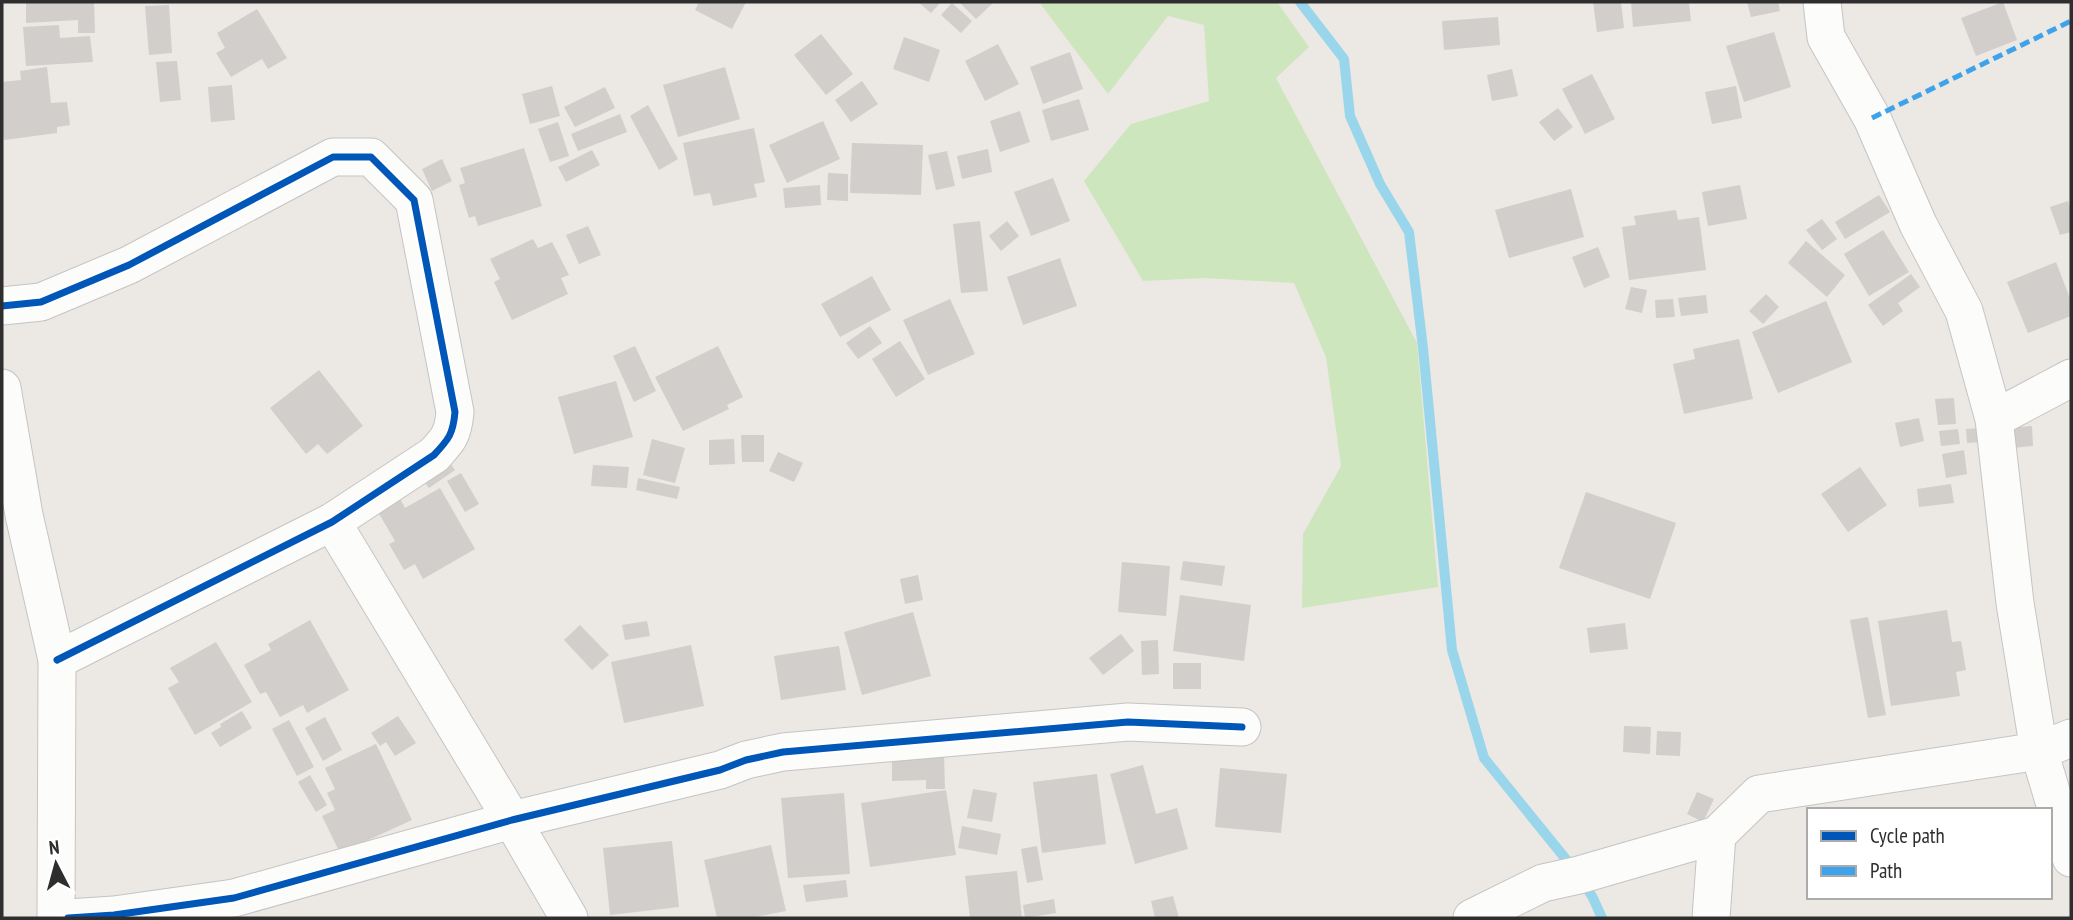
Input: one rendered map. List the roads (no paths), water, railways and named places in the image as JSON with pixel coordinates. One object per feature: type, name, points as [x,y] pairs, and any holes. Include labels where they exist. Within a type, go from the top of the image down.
[{"type":"street","points":[[1822,2],[1826,37],[1872,118],[1918,224],[1964,311],[1994,419],[2015,603],[2055,745],[2071,858]]},
{"type":"street","points":[[2,306],[41,302],[130,265],[333,156],[371,157],[414,200],[455,412],[453,430],[447,442],[434,455],[332,522],[57,660]]},
{"type":"street","points":[[1994,419],[2071,379]]},
{"type":"street","points":[[2,388],[13,520],[57,660],[56,918]]},
{"type":"street","points":[[332,522],[569,918]]},
{"type":"street","points":[[68,918],[114,915],[233,898],[512,820],[720,770],[746,760],[783,752],[1128,722],[1242,727]]},
{"type":"street","points":[[1472,918],[1543,883],[1717,835],[1759,794],[2055,745]]},
{"type":"street","points":[[1710,918],[1717,835]]},
{"type":"waterway","points":[[1300,2],[1344,59],[1350,116],[1380,184],[1409,232],[1452,650],[1484,758],[1573,868]]},
{"type":"waterway","points":[[1582,880],[1602,918]]}]
